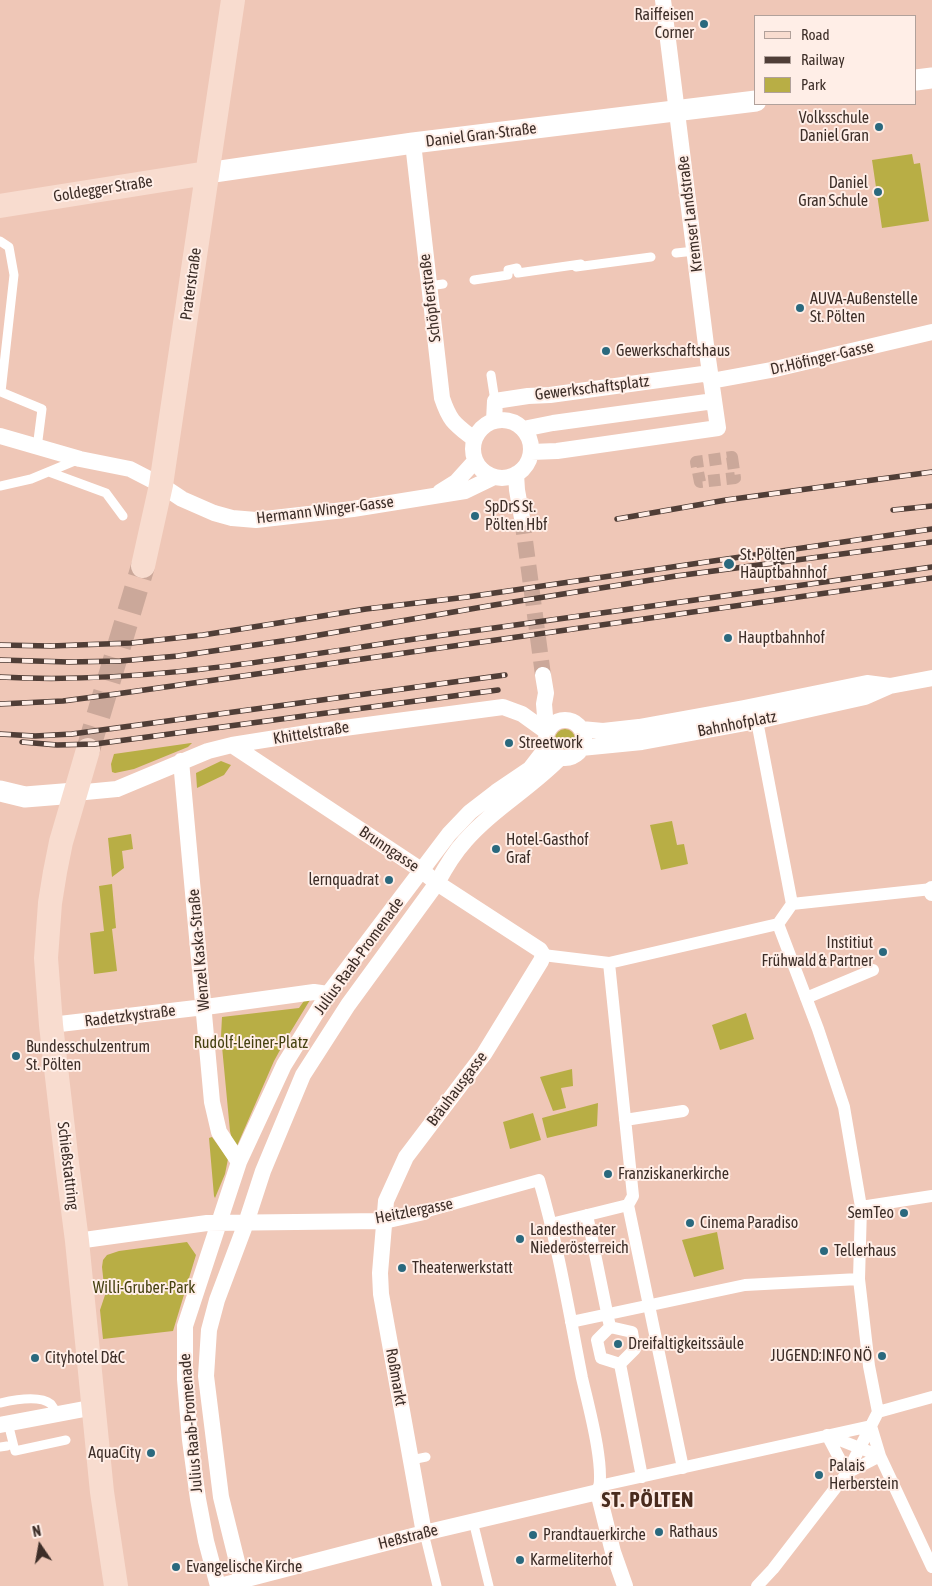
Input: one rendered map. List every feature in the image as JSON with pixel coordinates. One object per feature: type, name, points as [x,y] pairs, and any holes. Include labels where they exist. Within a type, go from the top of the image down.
[{"type":"main road","name":"Praterstraße","points":[[143,566],[161,486],[207,173],[229,0]]},
{"type":"main road","name":"Goldegger Straße","points":[[0,206],[207,173]]},
{"type":"main road","name":"Schießstattring","points":[[88,750],[61,842],[50,903],[46,958],[51,1025],[77,1241],[102,1492],[116,1586]]},
{"type":"street","name":"Kremser Landstraße","points":[[531,452],[557,451],[718,428],[710,377],[664,0]]},
{"type":"street","points":[[917,80],[932,78]]},
{"type":"street","name":"Daniel Gran-Straße","points":[[207,173],[413,143],[754,101]]},
{"type":"street","name":"Schöpferstraße","points":[[413,143],[436,285],[442,398],[448,414],[454,423],[474,439]]},
{"type":"street","name":"Dr.Höfinger-Gasse","points":[[710,377],[771,370],[932,332]]},
{"type":"street","name":"Gewerkschaftsplatz","points":[[494,401],[710,377]]},
{"type":"street","points":[[494,401],[494,421]]},
{"type":"street","name":"Gewerkschaftsplatz","points":[[523,429],[553,422],[714,401]]},
{"type":"street","points":[[505,420],[515,422],[523,429],[530,440],[531,452],[529,461],[524,469],[505,478],[486,474],[473,454],[474,439],[482,428],[494,421],[505,420]]},
{"type":"street","name":"Hermann Winger-Gasse","points":[[0,436],[37,448],[130,469],[182,499],[214,513],[232,518],[256,520],[353,509],[465,491],[494,477]]},
{"type":"street","name":"Hermann Winger-Gasse","points":[[434,496],[456,482],[476,461]]},
{"type":"street","points":[[516,474],[522,518]]},
{"type":"street","points":[[421,870],[449,834],[470,812],[530,769],[548,736],[557,722],[566,720],[575,723],[581,729],[583,742],[581,748],[573,756],[561,758],[555,756],[548,736],[543,675]]},
{"type":"street","name":"Bahnhofplatz","points":[[581,748],[642,742],[757,721],[865,697],[890,686],[932,678]]},
{"type":"street","name":"Bahnhofplatz","points":[[581,729],[602,731],[638,726],[744,708],[867,683],[890,686]]},
{"type":"street","points":[[546,694],[566,720]]},
{"type":"street","name":"Khittelstraße","points":[[75,793],[116,790],[181,761],[232,745],[502,707],[522,714],[548,736]]},
{"type":"street","points":[[542,958],[609,964],[778,924],[792,904],[757,721]]},
{"type":"street","name":"Brunngasse","points":[[232,745],[540,950],[542,958]]},
{"type":"street","points":[[437,883],[464,841],[486,820],[538,779],[561,758]]},
{"type":"street","name":"Wenzel Kaska-Straße","points":[[181,761],[212,1102],[219,1132],[239,1162]]},
{"type":"street","points":[[0,791],[25,796],[75,793]]},
{"type":"street","name":"Julius Raab-Promenade","points":[[219,1586],[204,1533],[191,1448],[184,1379],[184,1326],[239,1162],[284,1065],[328,994],[421,870]]},
{"type":"street","name":"Julius Raab-Promenade","points":[[242,1584],[221,1497],[206,1376],[209,1330],[217,1300],[263,1172],[303,1075],[348,1005],[437,883]]},
{"type":"street","points":[[792,904],[932,889],[932,893]]},
{"type":"street","points":[[757,1586],[847,1473],[878,1412],[869,1366],[859,1279],[861,1207],[844,1107],[818,1029],[778,924]]},
{"type":"street","name":"Bräuhausgasse","points":[[384,1220],[386,1201],[393,1178],[412,1143],[431,1123],[484,1054],[542,958]]},
{"type":"street","points":[[609,964],[630,1201],[689,1467]]},
{"type":"street","points":[[806,998],[873,970]]},
{"type":"street","name":"Radetzkystraße","points":[[51,1025],[314,992],[328,994]]},
{"type":"street","points":[[624,1120],[683,1111]]},
{"type":"street","name":"Heitzlergasse","points":[[77,1241],[219,1222],[384,1220],[424,1212],[539,1180],[551,1221]]},
{"type":"street","points":[[861,1207],[932,1196]]},
{"type":"street","points":[[625,1586],[613,1552],[599,1489],[600,1468],[551,1221],[587,1215],[630,1201]]},
{"type":"street","points":[[587,1215],[609,1321],[597,1340],[601,1358],[620,1364]]},
{"type":"street","name":"Roßmarkt","points":[[384,1220],[380,1294],[418,1459],[424,1533]]},
{"type":"street","points":[[571,1322],[609,1321],[652,1305],[745,1285],[859,1279]]},
{"type":"street","points":[[609,1321],[632,1332],[635,1350],[620,1364]]},
{"type":"street","points":[[620,1364],[642,1477]]},
{"type":"street","points":[[878,1412],[932,1397]]},
{"type":"street","points":[[4,1424],[95,1407]]},
{"type":"street","points":[[599,1489],[642,1477],[871,1426]]},
{"type":"street","points":[[871,1426],[880,1456],[932,1567]]},
{"type":"street","points":[[827,1435],[880,1456]]},
{"type":"street","points":[[827,1435],[847,1473]]},
{"type":"street","points":[[847,1473],[880,1456]]},
{"type":"street","name":"Heßstraße","points":[[219,1586],[242,1584],[348,1557],[424,1533],[599,1489]]},
{"type":"lane","points":[[0,241],[9,247],[14,274],[1,392],[42,409],[37,448]]},
{"type":"lane","points":[[676,253],[695,251]]},
{"type":"lane","points":[[474,280],[508,275],[508,270],[517,268],[518,273],[650,257]]},
{"type":"lane","points":[[548,271],[583,265]]},
{"type":"lane","points":[[491,375],[494,401]]},
{"type":"lane","points":[[0,486],[31,479],[80,458]]},
{"type":"lane","points":[[49,472],[106,493],[123,516]]},
{"type":"lane","points":[[0,1403],[42,1400],[51,1404],[58,1414]]},
{"type":"lane","points":[[4,1424],[15,1451],[66,1440]]},
{"type":"lane","points":[[473,1521],[489,1586]]},
{"type":"lane","points":[[424,1533],[437,1586]]},
{"type":"green space","points":[[912,154],[914,164],[920,163],[929,221],[882,228],[872,160]]},
{"type":"green space","points":[[565,729],[572,732],[575,739],[572,746],[565,749],[558,746],[555,739],[558,732]]},
{"type":"green space","points":[[192,743],[188,747],[134,769],[112,772],[111,764],[114,754]]},
{"type":"green space","points":[[221,761],[231,765],[224,775],[197,788],[196,773]]},
{"type":"green space","points":[[672,821],[677,845],[684,844],[688,864],[661,870],[650,825]]},
{"type":"green space","points":[[131,834],[133,849],[122,851],[124,868],[112,877],[108,838]]},
{"type":"green space","points":[[112,884],[116,928],[112,929],[117,971],[94,974],[90,933],[104,931],[99,886]]},
{"type":"green space","name":"Rudolf-Leiner-Platz","points":[[306,998],[310,1000],[274,1061],[237,1146],[232,1140],[230,1131],[221,1036],[222,1017],[299,1008]]},
{"type":"green space","points":[[746,1013],[754,1039],[720,1050],[712,1025]]},
{"type":"green space","points":[[572,1069],[573,1086],[561,1088],[566,1108],[553,1111],[540,1077]]},
{"type":"green space","points":[[598,1103],[597,1126],[547,1138],[542,1118]]},
{"type":"green space","points":[[533,1113],[541,1140],[510,1149],[503,1122]]},
{"type":"green space","points":[[212,1137],[228,1159],[225,1174],[215,1198],[209,1138]]},
{"type":"green space","points":[[717,1232],[724,1269],[694,1277],[682,1240]]},
{"type":"green space","name":"Willi-Gruber-Park","points":[[187,1242],[196,1255],[173,1331],[103,1339],[100,1310],[105,1295],[102,1267],[103,1260],[107,1255],[119,1251]]},
{"type":"tunnel","points":[[732,457],[735,478],[700,482],[696,462],[732,457]]},
{"type":"tunnel","points":[[522,518],[543,675]]},
{"type":"tunnel","points":[[88,750],[143,566]]},
{"type":"railway","points":[[617,519],[726,500],[932,472]]},
{"type":"railway","points":[[893,510],[932,506]]},
{"type":"railway","points":[[0,645],[51,646],[131,643],[203,635],[366,609],[467,597],[932,529]]},
{"type":"railway","points":[[0,660],[120,661],[178,656],[296,639],[676,576],[932,542]]},
{"type":"railway","points":[[0,677],[106,677],[212,668],[932,567]]},
{"type":"railway","points":[[0,704],[63,701],[116,694],[932,578]]},
{"type":"railway","points":[[0,734],[35,736],[72,734],[505,675]]},
{"type":"railway","points":[[22,742],[57,745],[95,744],[498,690]]},
{"type":"place","name":"Raiffeisen Corner","points":[[704,24]]},
{"type":"place","name":"Volksschule Daniel Gran","points":[[879,127]]},
{"type":"place","name":"Daniel Gran Schule","points":[[878,192]]},
{"type":"place","name":"AUVA-Außenstelle St. Pölten","points":[[800,308]]},
{"type":"place","name":"Gewerkschaftshaus","points":[[606,351]]},
{"type":"place","name":"SpDrS St. Pölten Hbf","points":[[475,516]]},
{"type":"place","name":"St. Pölten Hauptbahnhof","points":[[729,564]]},
{"type":"place","name":"Hauptbahnhof","points":[[728,638]]},
{"type":"place","name":"Streetwork","points":[[509,743]]},
{"type":"place","name":"Hotel-Gasthof Graf","points":[[496,849]]},
{"type":"place","name":"lernquadrat","points":[[389,880]]},
{"type":"place","name":"Institiut Frühwald & Partner","points":[[883,952]]},
{"type":"place","name":"Bundesschulzentrum St. Pölten","points":[[16,1056]]},
{"type":"place","name":"Franziskanerkirche","points":[[608,1174]]},
{"type":"place","name":"SemTeo","points":[[904,1213]]},
{"type":"place","name":"Cinema Paradiso","points":[[690,1223]]},
{"type":"place","name":"Landestheater Niederösterreich","points":[[520,1239]]},
{"type":"place","name":"Tellerhaus","points":[[824,1251]]},
{"type":"place","name":"Theaterwerkstatt","points":[[402,1268]]},
{"type":"place","name":"Dreifaltigkeitssäule","points":[[618,1344]]},
{"type":"place","name":"JUGEND:INFO NÖ","points":[[882,1356]]},
{"type":"place","name":"Cityhotel D&C","points":[[35,1358]]},
{"type":"place","name":"AquaCity","points":[[151,1453]]},
{"type":"place","name":"Palais Herberstein","points":[[819,1475]]},
{"type":"place","name":"Rathaus","points":[[659,1532]]},
{"type":"place","name":"Prandtauerkirche","points":[[533,1535]]},
{"type":"place","name":"Karmeliterhof","points":[[520,1560]]},
{"type":"place","name":"Evangelische Kirche","points":[[176,1567]]},
{"type":"district","name":"ST. PÖLTEN","points":[[648,1500]]}]
